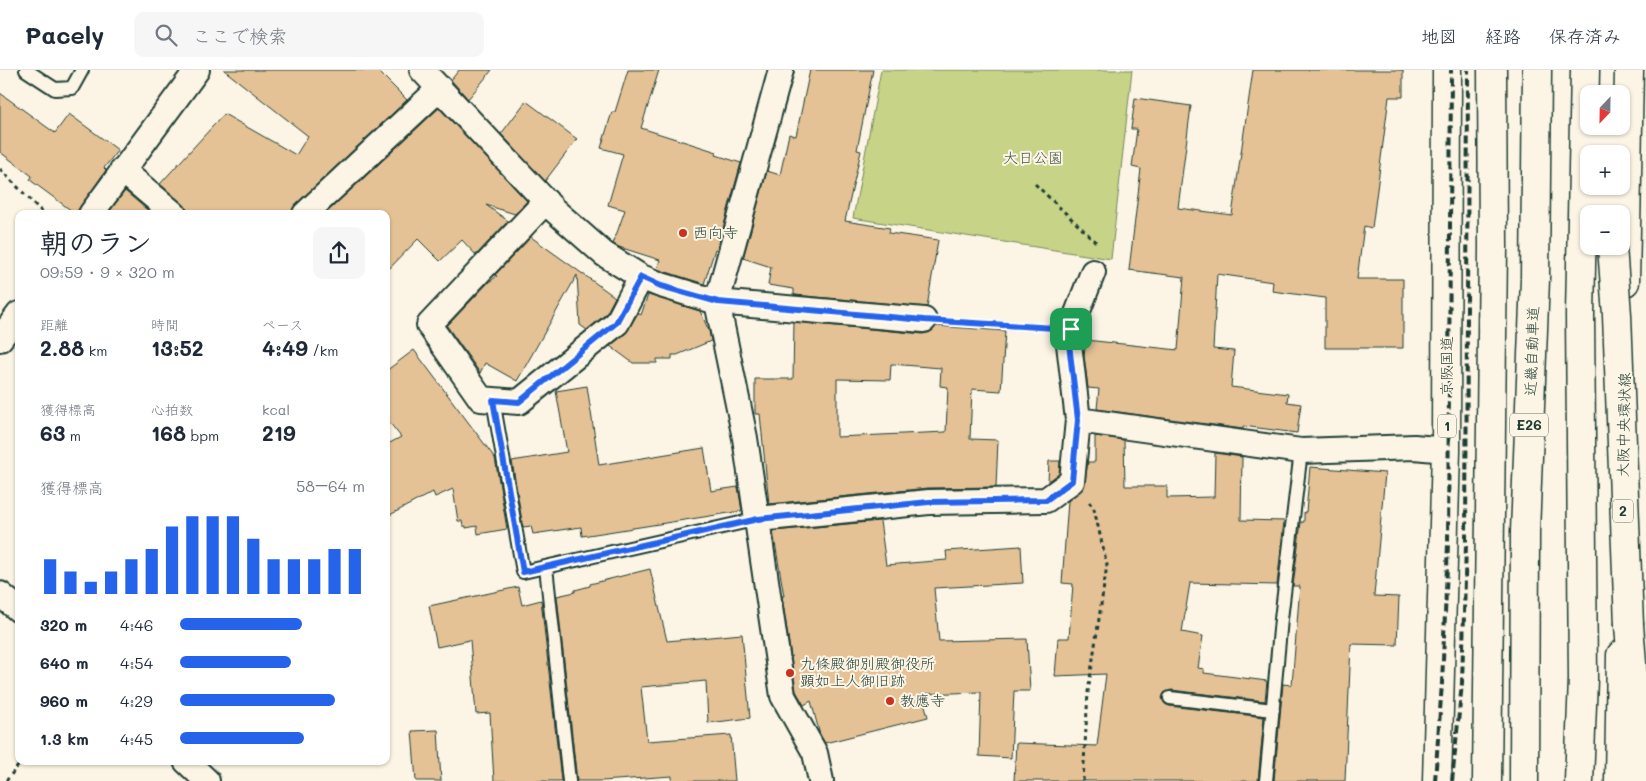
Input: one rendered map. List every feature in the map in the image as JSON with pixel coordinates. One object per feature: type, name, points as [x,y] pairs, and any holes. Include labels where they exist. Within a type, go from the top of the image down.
[{"type":"main road","name":"京阪国道","points":[[1437,781],[1446,450],[1447,70]]},
{"type":"main road","points":[[1448,163],[1458,70]]},
{"type":"main road","points":[[1480,70],[1491,164]]},
{"type":"main road","points":[[1487,781],[1492,70]]},
{"type":"main road","name":"近畿自動車道","points":[[1524,781],[1525,532],[1534,279],[1537,70]]},
{"type":"main road","points":[[1579,781],[1583,679],[1580,315],[1585,70]]},
{"type":"main road","points":[[1599,70],[1600,85]]},
{"type":"main road","name":"大阪中央環状線","points":[[1621,205],[1629,70]]},
{"type":"main road","points":[[1618,255],[1616,315],[1629,625],[1638,741],[1644,781]]},
{"type":"main road","name":"大阪中央環状線","points":[[1619,255],[1619,781]]},
{"type":"street","points":[[94,210],[197,70]]},
{"type":"street","points":[[781,70],[718,302],[745,438],[783,696],[815,753],[820,781]]},
{"type":"street","points":[[309,210],[429,75],[546,201],[604,254],[641,277],[661,286],[718,302],[924,320]]},
{"type":"street","points":[[122,170],[169,210]]},
{"type":"street","points":[[546,201],[430,325],[481,399],[519,402],[616,323],[641,277]]},
{"type":"street","points":[[758,519],[929,502],[1046,500],[1072,481],[1078,420],[1069,344],[1071,329],[1093,272]]},
{"type":"street","points":[[0,339],[15,319]]},
{"type":"street","points":[[1078,420],[1301,451],[1414,447],[1446,450]]},
{"type":"street","points":[[0,594],[15,607]]},
{"type":"street","points":[[190,765],[207,781]]},
{"type":"lane","points":[[26,70],[55,90],[72,88],[82,70]]},
{"type":"lane","points":[[493,400],[523,572],[758,519]]},
{"type":"lane","points":[[1266,781],[1281,618],[1301,451]]},
{"type":"lane","points":[[546,567],[569,781]]},
{"type":"lane","points":[[1170,698],[1273,710]]},
{"type":"path","points":[[0,169],[40,210]]},
{"type":"path","points":[[1035,184],[1098,244],[1093,272]]},
{"type":"path","points":[[924,320],[1071,329]]},
{"type":"path","points":[[1072,481],[1094,509],[1107,565],[1088,692],[1083,781]]},
{"type":"path","points":[[6,781],[19,765]]},
{"type":"green space","name":"大日公園","points":[[881,70],[1132,70],[1111,259],[853,218]]},
{"type":"building","points":[[224,70],[377,70],[407,100],[296,204],[294,210],[187,210],[183,204],[160,184],[224,114],[296,155],[308,136]]},
{"type":"building","points":[[459,70],[492,70],[468,99],[451,80]]},
{"type":"building","points":[[628,70],[659,70],[641,128],[717,152],[716,155],[741,163],[717,250],[715,249],[704,284],[657,269],[660,260],[613,244],[625,210],[608,205],[623,154],[601,148]]},
{"type":"building","points":[[810,70],[873,70],[857,150],[861,151],[845,221],[890,228],[889,233],[938,240],[927,307],[794,295],[794,289],[768,285],[771,267],[743,258],[767,171],[780,175],[789,134],[796,136]]},
{"type":"building","points":[[1253,70],[1403,70],[1403,97],[1389,97],[1372,228],[1364,226],[1357,279],[1403,279],[1403,348],[1325,348],[1325,298],[1272,291],[1273,282],[1217,274],[1213,349],[1234,351],[1231,387],[1288,394],[1287,402],[1301,404],[1297,433],[1243,426],[1243,429],[1097,409],[1099,389],[1088,388],[1084,356],[1086,340],[1178,350],[1184,277],[1129,270],[1141,169],[1132,167],[1137,129],[1131,129],[1135,98],[1191,106],[1178,208],[1232,215]]},
{"type":"building","points":[[0,93],[55,133],[69,114],[118,150],[104,168],[106,170],[79,210],[71,210],[30,180],[32,176],[0,152]]},
{"type":"building","points":[[526,101],[577,139],[545,181],[501,134]]},
{"type":"building","points":[[439,108],[527,201],[515,214],[486,205],[508,221],[476,255],[462,240],[440,261],[418,239],[390,268],[390,210],[329,210]]},
{"type":"building","points":[[125,191],[147,210],[111,210]]},
{"type":"building","points":[[531,237],[615,297],[606,314],[587,330],[580,325],[577,275],[517,381],[485,363],[480,373],[447,326],[497,276],[495,275]]},
{"type":"building","points":[[648,295],[700,311],[709,331],[711,341],[677,355],[672,355],[672,359],[657,359],[657,363],[633,363],[610,346],[626,333],[638,313],[641,315]]},
{"type":"building","points":[[794,322],[923,334],[930,332],[936,326],[1005,331],[1001,391],[972,389],[970,439],[998,440],[996,487],[928,488],[769,504],[760,414],[755,414],[755,379],[793,379]],"holes":[[[891,364],[941,368],[940,386],[948,387],[946,432],[837,437],[837,379],[890,380]]]},
{"type":"building","points":[[414,350],[495,458],[507,529],[478,534],[477,526],[466,528],[466,526],[463,526],[462,521],[458,521],[453,489],[435,497],[433,492],[390,515],[390,443],[401,437],[390,423],[390,368]]},
{"type":"building","points":[[587,386],[599,465],[704,448],[711,491],[738,487],[742,511],[582,536],[581,527],[533,534],[531,526],[523,527],[512,461],[567,452],[556,391]]},
{"type":"building","points":[[1095,436],[1124,440],[1125,486],[1167,486],[1167,498],[1214,497],[1215,453],[1242,457],[1241,520],[1284,521],[1277,585],[1190,583],[1182,632],[1203,636],[1198,668],[1204,669],[1204,673],[1267,681],[1265,701],[1171,690],[1164,693],[1162,698],[1165,704],[1169,706],[1264,717],[1258,781],[1014,781],[1016,743],[1097,746],[1106,674],[1055,676],[1058,638],[1069,638],[1073,584],[1062,583],[1068,501],[1084,487],[1088,462],[1095,462]]},
{"type":"building","points":[[1049,461],[1060,461],[1059,474],[1048,482]]},
{"type":"building","points":[[1310,467],[1385,473],[1374,596],[1399,597],[1397,645],[1351,644],[1345,781],[1274,781],[1283,684],[1292,685],[1300,586],[1293,586],[1301,522],[1304,522],[1304,512],[1306,512]]},
{"type":"building","points":[[880,521],[886,565],[947,560],[946,551],[1021,546],[1023,583],[934,588],[939,641],[1027,639],[1030,691],[1014,691],[1011,758],[979,756],[981,692],[922,694],[928,717],[825,743],[820,735],[811,701],[804,705],[796,691],[782,596],[784,596],[773,531]]},
{"type":"building","points":[[650,569],[667,641],[742,634],[750,718],[708,723],[706,681],[641,687],[647,741],[731,735],[735,781],[672,781],[672,776],[577,781],[557,596],[575,592],[575,590],[590,586],[590,584]]},
{"type":"building","points":[[518,587],[522,605],[541,600],[561,781],[494,781],[490,713],[476,714],[470,640],[437,647],[429,606]]},
{"type":"building","points":[[438,730],[441,781],[416,781],[412,731]]},
{"type":"railway","points":[[1435,781],[1442,683],[1448,544],[1451,70]]},
{"type":"railway","points":[[1452,781],[1462,683],[1466,544],[1468,70]]},
{"type":"place","name":"西向寺","points":[[683,233]]},
{"type":"place","name":"九條殿御別殿御役所 顕如上人御旧跡","points":[[790,673]]},
{"type":"place","name":"教應寺","points":[[890,701]]},
{"type":"route","points":[[641,277],[661,286],[718,302],[924,320],[1071,329],[1069,344],[1078,420],[1072,481],[1046,500],[929,502],[758,519],[523,572],[493,400],[519,402],[616,323],[641,277]]}]
